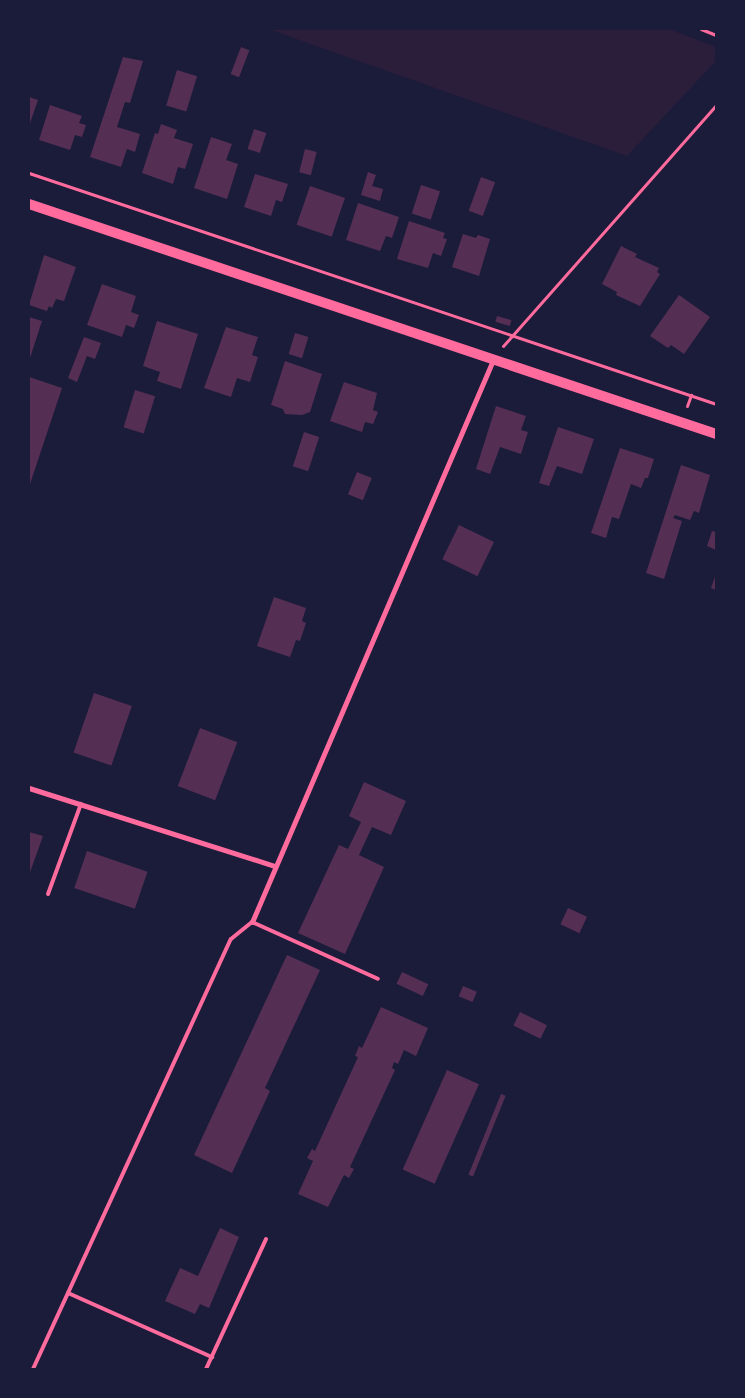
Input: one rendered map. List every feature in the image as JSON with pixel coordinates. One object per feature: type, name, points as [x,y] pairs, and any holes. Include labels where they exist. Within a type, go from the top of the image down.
[{"type":"main road","points":[[29,204],[716,434]]},
{"type":"street","points":[[252,922],[493,359]]},
{"type":"street","points":[[29,788],[275,866]]},
{"type":"lane","points":[[48,894],[81,804]]},
{"type":"lane","points":[[33,1369],[230,939],[252,922],[378,979]]},
{"type":"lane","points":[[206,1369],[266,1239]]},
{"type":"lane","points":[[68,1293],[212,1357]]},
{"type":"path","points":[[701,29],[716,35]]},
{"type":"path","points":[[493,359],[512,334],[716,105]]},
{"type":"path","points":[[29,173],[716,404]]},
{"type":"shaded area","points":[[268,29],[669,29],[716,47],[716,61],[627,156]]},
{"type":"building","points":[[241,47],[249,50],[239,77],[231,74]]},
{"type":"building","points":[[123,57],[143,61],[130,103],[125,102],[117,127],[140,134],[135,152],[127,149],[121,167],[90,157]]},
{"type":"building","points":[[177,70],[197,76],[186,112],[166,105]]},
{"type":"building","points":[[29,97],[38,100],[29,126]]},
{"type":"building","points":[[50,105],[82,116],[79,123],[86,125],[82,137],[75,135],[70,150],[39,140]]},
{"type":"building","points":[[161,124],[177,130],[174,138],[193,144],[185,169],[178,167],[173,184],[142,173],[155,133],[158,134]]},
{"type":"building","points":[[254,129],[266,133],[260,153],[248,149]]},
{"type":"building","points":[[211,137],[232,144],[226,160],[238,164],[227,199],[194,188]]},
{"type":"building","points":[[305,149],[317,152],[311,175],[299,172]]},
{"type":"building","points":[[368,172],[376,175],[372,186],[383,189],[380,201],[361,195]]},
{"type":"building","points":[[255,174],[288,184],[282,202],[276,200],[271,216],[244,207]]},
{"type":"building","points":[[481,177],[495,182],[483,216],[469,211]]},
{"type":"building","points":[[421,185],[440,191],[431,220],[412,214]]},
{"type":"building","points":[[310,186],[345,198],[332,237],[297,225]]},
{"type":"building","points":[[358,203],[399,217],[392,238],[386,236],[380,251],[346,240]]},
{"type":"building","points":[[409,221],[445,233],[443,238],[447,239],[441,256],[433,253],[428,268],[397,259]]},
{"type":"building","points":[[463,234],[476,238],[478,235],[490,239],[479,276],[452,267]]},
{"type":"building","points":[[621,246],[637,254],[635,257],[659,268],[657,272],[660,274],[640,306],[616,295],[617,292],[602,284]]},
{"type":"building","points":[[44,255],[76,267],[64,301],[56,299],[52,308],[49,306],[47,311],[29,305]]},
{"type":"building","points":[[102,284],[136,296],[131,312],[139,315],[134,328],[126,325],[122,337],[87,325]]},
{"type":"building","points":[[679,295],[710,317],[684,354],[671,345],[668,348],[650,336]]},
{"type":"building","points":[[497,316],[511,320],[510,326],[495,322]]},
{"type":"building","points":[[29,317],[42,321],[29,361]]},
{"type":"building","points":[[157,321],[198,334],[181,389],[157,381],[160,372],[143,366]]},
{"type":"building","points":[[226,327],[258,337],[252,355],[258,357],[250,382],[237,378],[231,397],[204,388]]},
{"type":"building","points":[[295,333],[308,337],[302,358],[289,354]]},
{"type":"building","points":[[84,337],[101,343],[95,359],[87,356],[77,382],[68,378]]},
{"type":"building","points":[[285,361],[322,374],[310,412],[302,415],[285,414],[283,409],[271,405]]},
{"type":"building","points":[[29,377],[62,388],[29,487]]},
{"type":"building","points":[[344,382],[377,393],[373,410],[378,412],[373,424],[365,422],[362,432],[330,421]]},
{"type":"building","points":[[135,390],[155,396],[144,433],[124,427]]},
{"type":"building","points":[[496,406],[526,416],[521,430],[528,432],[521,454],[500,447],[490,474],[476,469]]},
{"type":"building","points":[[558,427],[594,439],[582,474],[557,466],[549,486],[539,483]]},
{"type":"building","points":[[304,432],[319,437],[308,471],[293,466]]},
{"type":"building","points":[[620,448],[654,459],[648,478],[645,478],[641,488],[631,484],[619,519],[612,517],[606,538],[591,533]]},
{"type":"building","points":[[681,465],[710,475],[699,513],[694,511],[690,520],[675,515],[673,518],[682,521],[664,579],[646,573]]},
{"type":"building","points":[[357,472],[372,478],[363,500],[348,494]]},
{"type":"building","points":[[459,525],[494,542],[477,576],[442,559]]},
{"type":"building","points":[[712,531],[716,532],[716,550],[707,546]]},
{"type":"building","points":[[716,574],[716,590],[711,588]]},
{"type":"building","points":[[274,597],[306,608],[302,621],[306,623],[300,641],[296,640],[290,657],[257,646]]},
{"type":"building","points":[[94,693],[132,706],[111,766],[73,753]]},
{"type":"building","points":[[200,728],[237,742],[215,800],[178,786]]},
{"type":"building","points":[[364,782],[406,801],[391,835],[372,827],[359,855],[384,867],[345,954],[298,933],[339,845],[348,849],[361,822],[349,816]]},
{"type":"building","points":[[29,832],[43,836],[29,875]]},
{"type":"building","points":[[87,851],[148,872],[135,909],[74,888]]},
{"type":"building","points":[[568,908],[587,917],[579,933],[560,924]]},
{"type":"building","points":[[287,955],[320,970],[265,1088],[270,1091],[232,1173],[194,1155]]},
{"type":"building","points":[[402,972],[428,984],[423,996],[397,984]]},
{"type":"building","points":[[463,986],[477,992],[473,1002],[459,996]]},
{"type":"building","points":[[381,1007],[428,1028],[416,1056],[404,1050],[398,1064],[394,1062],[392,1068],[395,1070],[350,1167],[354,1169],[349,1178],[344,1175],[328,1207],[298,1194],[313,1161],[307,1158],[312,1149],[315,1151],[358,1057],[355,1056],[359,1046],[362,1048]]},
{"type":"building","points":[[520,1012],[547,1025],[540,1039],[513,1025]]},
{"type":"building","points":[[447,1070],[479,1084],[435,1184],[403,1170]]},
{"type":"building","points":[[501,1094],[506,1096],[473,1177],[468,1175]]},
{"type":"building","points":[[220,1228],[239,1237],[209,1308],[200,1304],[195,1314],[165,1301],[180,1268],[198,1276]]}]
